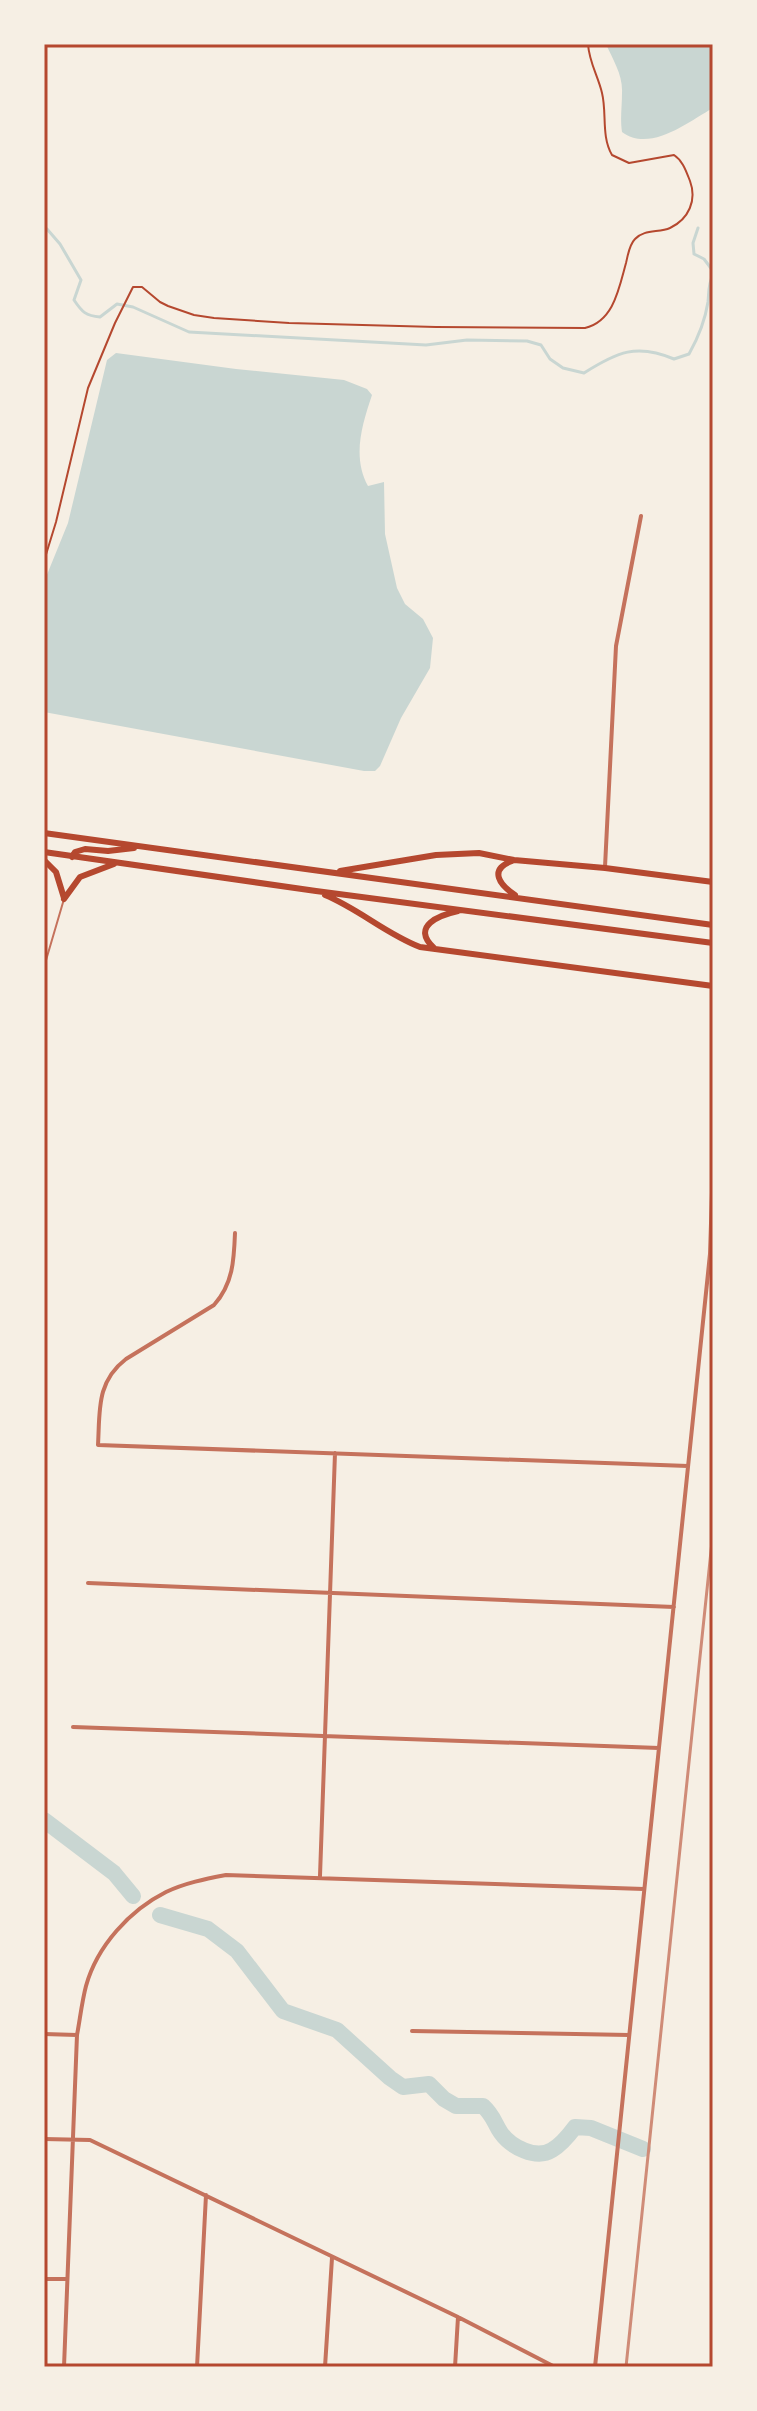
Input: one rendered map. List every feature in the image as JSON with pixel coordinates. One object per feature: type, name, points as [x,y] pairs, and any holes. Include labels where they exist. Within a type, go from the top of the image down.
[{"type":"main road","points":[[44,833],[713,925]]},
{"type":"main road","points":[[72,857],[75,852],[85,849],[108,851],[141,847]]},
{"type":"main road","points":[[44,852],[713,943]]},
{"type":"main road","points":[[332,872],[456,853],[479,853],[514,860],[713,882]]},
{"type":"main road","points":[[44,860],[56,872],[64,899]]},
{"type":"main road","points":[[514,860],[505,864],[498,878],[500,884],[518,897]]},
{"type":"main road","points":[[64,899],[80,877],[116,863]]},
{"type":"main road","points":[[316,891],[360,912],[410,943],[436,950],[713,986]]},
{"type":"main road","points":[[436,950],[426,936],[429,922],[443,914],[465,909]]},
{"type":"street","points":[[605,868],[616,646],[641,516]]},
{"type":"street","points":[[595,2367],[710,1254],[713,1162]]},
{"type":"street","points":[[235,1233],[230,1280],[223,1295],[214,1305],[126,1359],[106,1379],[101,1396],[98,1445],[688,1466]]},
{"type":"street","points":[[320,1876],[335,1453]]},
{"type":"street","points":[[88,1583],[674,1607]]},
{"type":"street","points":[[73,1727],[659,1748]]},
{"type":"street","points":[[64,2367],[77,2035],[91,1971],[112,1937],[143,1907],[166,1892],[194,1881],[226,1875],[644,1889]]},
{"type":"street","points":[[412,2031],[629,2035]]},
{"type":"street","points":[[44,2034],[77,2035]]},
{"type":"street","points":[[44,2139],[90,2140],[555,2367]]},
{"type":"street","points":[[197,2367],[206,2195]]},
{"type":"street","points":[[325,2367],[332,2257]]},
{"type":"street","points":[[44,2279],[67,2279]]},
{"type":"street","points":[[455,2367],[458,2317]]},
{"type":"lane","points":[[44,967],[64,899]]},
{"type":"path","points":[[44,561],[88,388],[133,287],[142,287],[168,306],[214,318],[436,327],[594,326],[610,310],[635,239],[676,223],[693,204],[694,196],[685,168],[674,155],[629,163],[612,155],[607,143],[602,93],[592,69],[588,44]]},
{"type":"shaded area","points":[[606,44],[713,44],[713,108],[657,137],[633,138],[622,132],[621,80]]},
{"type":"shaded area","points":[[116,353],[344,380],[367,389],[372,395],[360,441],[360,464],[368,486],[384,482],[385,534],[397,588],[405,604],[423,619],[433,638],[430,668],[375,771],[44,712],[44,582],[68,523],[107,360]]},
{"type":"waterway","points":[[44,228],[60,244],[81,280],[74,300],[91,316],[100,317],[117,304],[133,307],[189,332],[426,345],[467,340],[527,341],[541,345],[550,359],[563,368],[584,373],[628,352],[649,351],[674,359],[689,354],[703,323],[713,275]]},
{"type":"waterway","points":[[698,228],[693,243],[694,254],[704,259],[713,271]]},
{"type":"waterway","points":[[44,1820],[114,1873],[133,1896]]},
{"type":"waterway","points":[[160,1915],[208,1929],[237,1951],[283,2011],[337,2030],[403,2087],[429,2084],[456,2106],[483,2106],[501,2133],[517,2147],[531,2153],[546,2153],[559,2145],[575,2127],[591,2128],[643,2149]]},
{"type":"railway","points":[[626,2367],[713,1532]]}]
